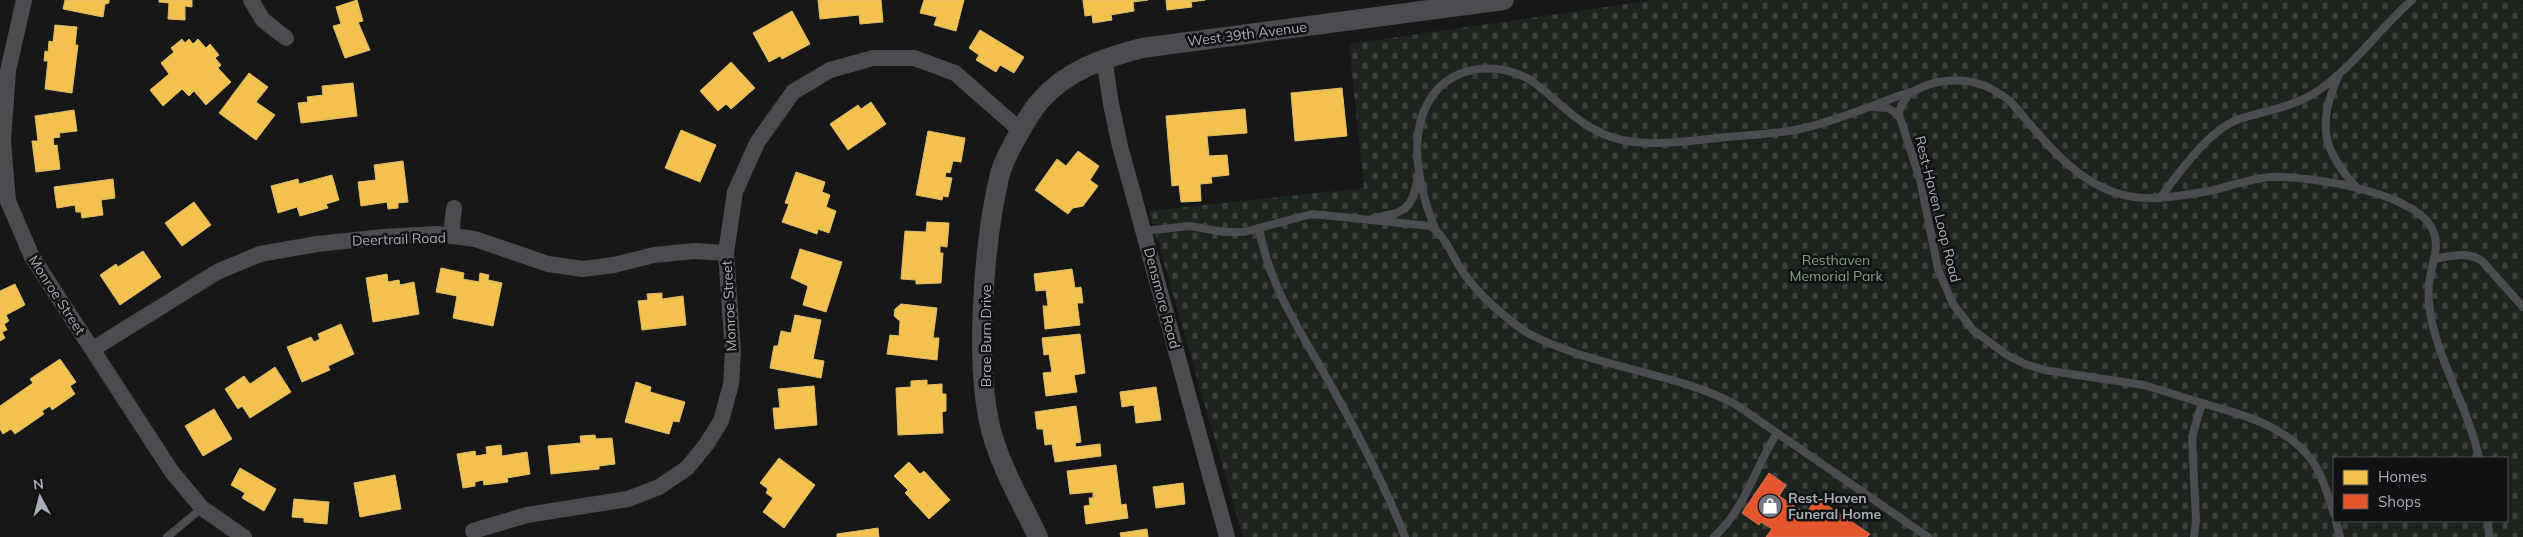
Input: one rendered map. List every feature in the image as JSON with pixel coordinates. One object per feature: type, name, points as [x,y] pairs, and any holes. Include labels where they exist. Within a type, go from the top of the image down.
[{"type":"street","name":"Monroe Street","points":[[24,0],[8,71],[3,140],[8,201],[32,257],[172,472],[202,508],[244,537]]},
{"type":"street","points":[[251,0],[263,20],[286,38]]},
{"type":"street","name":"West 39th Avenue","points":[[1021,131],[1040,101],[1068,76],[1104,58],[1142,48],[1504,0]]},
{"type":"street","name":"Monroe Street","points":[[472,531],[526,516],[628,500],[659,487],[687,468],[706,445],[721,421],[731,384],[733,352],[726,253],[736,192],[757,143],[793,92],[830,70],[873,58],[914,58],[956,73],[1021,131]]},
{"type":"street","name":"Densmore Road","points":[[1104,58],[1115,124],[1227,537]]},
{"type":"street","name":"Brae Burn Drive","points":[[1021,131],[1001,172],[991,222],[983,312],[984,382],[991,429],[1007,474],[1038,537]]},
{"type":"street","points":[[451,236],[454,208]]},
{"type":"street","name":"Deertrail Road","points":[[93,349],[217,272],[260,254],[317,244],[437,234],[475,239],[548,264],[583,269],[614,266],[654,255],[695,251],[726,253]]},
{"type":"lane","points":[[2160,198],[2201,149],[2231,123],[2288,107],[2318,90],[2339,75],[2412,0]]},
{"type":"lane","points":[[1364,220],[1390,215],[1408,208],[1415,194],[1419,169],[1419,125],[1430,98],[1457,75],[1478,68],[1506,70],[1529,79],[1580,121],[1614,139],[1632,142],[1680,142],[1779,132],[1817,123],[1953,80],[1975,82],[1990,88],[2010,101],[2070,168],[2105,188],[2134,198],[2160,198],[2208,191],[2250,180],[2274,177],[2305,180],[2360,190],[2406,205],[2423,215],[2434,232],[2436,250],[2428,292],[2432,323],[2468,418],[2479,457]]},
{"type":"lane","points":[[2339,75],[2328,99],[2326,132],[2332,154],[2338,165],[2360,190]]},
{"type":"lane","points":[[1864,108],[1888,108],[1899,114],[1903,102],[1914,91]]},
{"type":"lane","name":"Rest-Haven Loop Road","points":[[1899,114],[1920,179],[1938,269],[1953,304],[1973,330],[2007,355],[2025,364],[2044,370],[2144,385],[2267,424],[2310,458],[2333,512]]},
{"type":"lane","points":[[1419,169],[1426,206],[1435,229],[1464,275],[1500,313],[1528,333],[1554,345],[1595,359],[1707,390],[1735,404],[1928,537]]},
{"type":"lane","points":[[1144,231],[1190,226],[1235,233],[1312,214],[1430,226],[1435,229]]},
{"type":"lane","points":[[1260,228],[1267,264],[1281,297],[1370,458],[1404,537]]},
{"type":"lane","points":[[2434,260],[2466,254],[2475,256],[2482,260],[2523,307]]},
{"type":"lane","points":[[2194,537],[2192,437],[2202,403]]},
{"type":"lane","points":[[1714,537],[1744,499],[1759,470],[1767,448],[1777,433]]},
{"type":"lane","points":[[167,537],[202,508]]},
{"type":"lane","points":[[2336,522],[2340,537]]},
{"type":"lane","points":[[2488,522],[2488,537]]},
{"type":"green space","name":"Resthaven Memorial Park","points":[[1655,0],[2523,0],[2523,537],[1243,537],[1149,211],[1364,188],[1349,44]]},
{"type":"building: Homes","points":[[65,0],[109,0],[109,3],[105,4],[103,17],[63,9]]},
{"type":"building: Homes","points":[[159,0],[192,0],[192,7],[185,6],[185,20],[168,19],[169,3],[159,2]]},
{"type":"building: Homes","points":[[357,0],[363,21],[358,22],[370,50],[345,58],[333,26],[341,24],[336,7]]},
{"type":"building: Homes","points":[[818,0],[881,0],[883,22],[860,24],[859,15],[820,19]]},
{"type":"building: Homes","points":[[924,0],[964,0],[956,31],[934,25],[937,17],[920,13]]},
{"type":"building: Homes","points":[[1083,0],[1148,0],[1133,2],[1134,11],[1111,15],[1112,20],[1093,23],[1092,15],[1085,16]]},
{"type":"building: Homes","points":[[1166,0],[1205,0],[1191,2],[1192,7],[1167,10]]},
{"type":"building: Homes","points":[[792,11],[810,44],[782,59],[780,56],[769,62],[753,33]]},
{"type":"building: Homes","points":[[55,25],[77,27],[75,45],[78,45],[72,93],[45,89],[48,61],[44,61],[45,51],[48,52],[49,41],[53,42]]},
{"type":"building: Homes","points":[[980,30],[1024,57],[1014,73],[1000,65],[996,72],[976,60],[979,55],[969,48]]},
{"type":"building: Homes","points":[[182,39],[185,43],[189,39],[193,44],[198,39],[206,48],[210,44],[219,55],[215,58],[221,65],[218,68],[231,82],[206,105],[194,91],[189,96],[182,89],[163,106],[150,90],[169,74],[161,63],[174,52],[171,48]]},
{"type":"building: Homes","points":[[731,62],[755,88],[731,109],[726,104],[718,111],[700,91]]},
{"type":"building: Homes","points":[[249,73],[268,87],[256,102],[275,115],[256,140],[219,113]]},
{"type":"building: Homes","points":[[353,83],[357,116],[301,123],[298,103],[308,102],[307,97],[323,95],[322,86]]},
{"type":"building: Homes","points":[[1342,88],[1347,136],[1295,141],[1291,93]]},
{"type":"building: Homes","points":[[871,102],[886,124],[848,150],[830,124],[858,105],[861,109]]},
{"type":"building: Homes","points":[[1245,109],[1247,133],[1207,136],[1209,156],[1227,155],[1229,175],[1211,177],[1212,183],[1200,184],[1201,201],[1181,202],[1179,185],[1172,186],[1166,116]]},
{"type":"building: Homes","points":[[74,110],[77,131],[59,133],[60,137],[53,138],[54,146],[57,145],[60,169],[36,172],[32,141],[38,141],[35,116]]},
{"type":"building: Homes","points":[[681,130],[716,145],[700,182],[665,168]]},
{"type":"building: Homes","points":[[928,131],[965,138],[961,162],[953,161],[950,173],[946,172],[945,177],[952,178],[948,197],[943,196],[942,200],[916,195]]},
{"type":"building: Homes","points":[[1078,151],[1099,166],[1090,180],[1098,186],[1083,206],[1073,208],[1068,214],[1035,190],[1057,159],[1066,166]]},
{"type":"building: Homes","points":[[403,161],[408,202],[398,203],[398,208],[388,209],[387,202],[361,206],[358,182],[376,180],[374,165]]},
{"type":"building: Homes","points":[[796,172],[825,182],[822,192],[830,195],[826,207],[836,211],[829,233],[818,229],[817,234],[782,222],[789,204],[785,203]]},
{"type":"building: Homes","points":[[332,175],[339,200],[326,204],[328,208],[300,216],[297,207],[278,213],[271,186],[298,179],[299,184]]},
{"type":"building: Homes","points":[[113,179],[115,198],[101,200],[103,215],[82,218],[81,212],[76,212],[75,205],[57,208],[54,187]]},
{"type":"building: Homes","points":[[194,202],[211,225],[182,246],[165,223]]},
{"type":"building: Homes","points":[[927,222],[949,223],[947,247],[940,246],[940,253],[943,253],[941,283],[916,284],[916,280],[901,279],[905,231],[926,232]]},
{"type":"building: Homes","points":[[800,249],[842,262],[826,312],[803,305],[808,286],[791,278]]},
{"type":"building: Homes","points":[[143,251],[161,277],[120,305],[100,275],[116,264],[118,267]]},
{"type":"building: Homes","points":[[441,268],[464,273],[463,279],[479,282],[480,273],[489,275],[488,280],[502,283],[493,326],[453,318],[457,296],[436,292]]},
{"type":"building: Homes","points":[[1072,269],[1075,288],[1081,287],[1083,303],[1077,303],[1080,325],[1045,329],[1043,306],[1048,306],[1046,290],[1036,291],[1034,274]]},
{"type":"building: Homes","points":[[387,274],[388,282],[399,280],[400,285],[414,282],[419,314],[373,322],[366,278]]},
{"type":"building: Homes","points":[[15,284],[25,305],[6,315],[9,321],[4,324],[7,330],[2,332],[5,338],[0,341],[0,291]]},
{"type":"building: Homes","points":[[662,293],[662,299],[683,296],[686,325],[642,330],[638,301],[648,300],[647,294]]},
{"type":"building: Homes","points":[[901,304],[937,308],[933,338],[939,338],[937,360],[887,354],[890,335],[899,336],[900,321],[894,316],[895,309]]},
{"type":"building: Homes","points":[[795,315],[821,320],[813,359],[824,361],[821,378],[770,368],[774,346],[778,346],[781,331],[791,333]]},
{"type":"building: Homes","points":[[341,324],[354,354],[328,366],[330,370],[302,382],[287,347],[311,337],[314,342],[320,339],[318,334]]},
{"type":"building: Homes","points":[[1080,334],[1085,373],[1074,375],[1077,392],[1046,396],[1043,373],[1052,372],[1049,354],[1044,355],[1042,338]]},
{"type":"building: Homes","points":[[60,359],[76,382],[70,386],[75,394],[52,410],[50,406],[42,411],[44,414],[15,434],[11,429],[3,434],[0,429],[0,406],[33,383],[30,379]]},
{"type":"building: Homes","points":[[275,367],[291,392],[250,418],[242,406],[238,409],[225,389],[244,376],[250,384]]},
{"type":"building: Homes","points":[[927,380],[927,385],[942,384],[942,394],[946,394],[946,411],[942,412],[943,433],[898,435],[896,388],[911,387],[911,381]]},
{"type":"building: Homes","points":[[636,382],[651,387],[650,392],[685,402],[679,422],[673,421],[669,434],[625,422]]},
{"type":"building: Homes","points":[[814,386],[817,425],[775,429],[773,408],[780,408],[778,389]]},
{"type":"building: Homes","points":[[1156,387],[1161,420],[1136,423],[1134,405],[1122,407],[1120,392]]},
{"type":"building: Homes","points":[[1076,406],[1081,442],[1075,443],[1076,447],[1100,444],[1101,456],[1055,462],[1052,444],[1045,445],[1043,429],[1037,429],[1035,412]]},
{"type":"building: Homes","points":[[214,409],[232,439],[203,456],[185,426]]},
{"type":"building: Homes","points":[[595,435],[596,439],[612,438],[615,464],[599,466],[599,469],[551,474],[548,446],[581,443],[580,436]]},
{"type":"building: Homes","points":[[501,445],[502,456],[527,452],[530,474],[507,478],[508,482],[484,485],[483,480],[475,482],[475,486],[463,488],[457,454],[475,451],[476,456],[487,454],[486,447]]},
{"type":"building: Homes","points":[[779,458],[815,485],[784,528],[763,512],[773,498],[766,493],[768,489],[760,483]]},
{"type":"building: Homes","points":[[909,462],[920,474],[924,471],[950,500],[929,519],[905,493],[908,490],[894,476]]},
{"type":"building: Homes","points":[[1116,465],[1121,505],[1126,504],[1128,518],[1086,524],[1084,506],[1090,505],[1089,498],[1093,498],[1093,492],[1070,494],[1067,471]]},
{"type":"building: Homes","points":[[240,468],[276,489],[264,511],[242,498],[245,493],[231,485]]},
{"type":"building: Homes","points":[[395,475],[401,509],[360,517],[354,483]]},
{"type":"building: Homes","points":[[1183,483],[1185,504],[1156,508],[1153,487]]},
{"type":"building: Homes","points":[[294,499],[329,502],[327,524],[304,522],[304,518],[292,517]]},
{"type":"building: Homes","points":[[878,528],[879,537],[837,537],[837,534]]},
{"type":"building: Homes","points":[[1147,529],[1148,537],[1121,537],[1120,533]]},
{"type":"building: Shops","name":"Rest-Haven Funeral Home","points":[[1769,473],[1786,485],[1779,496],[1806,514],[1816,498],[1870,534],[1867,537],[1766,537],[1772,529],[1761,522],[1759,525],[1742,513]]},
{"type":"place","name":"Rest-Haven Funeral Home","points":[[1770,506]]}]
